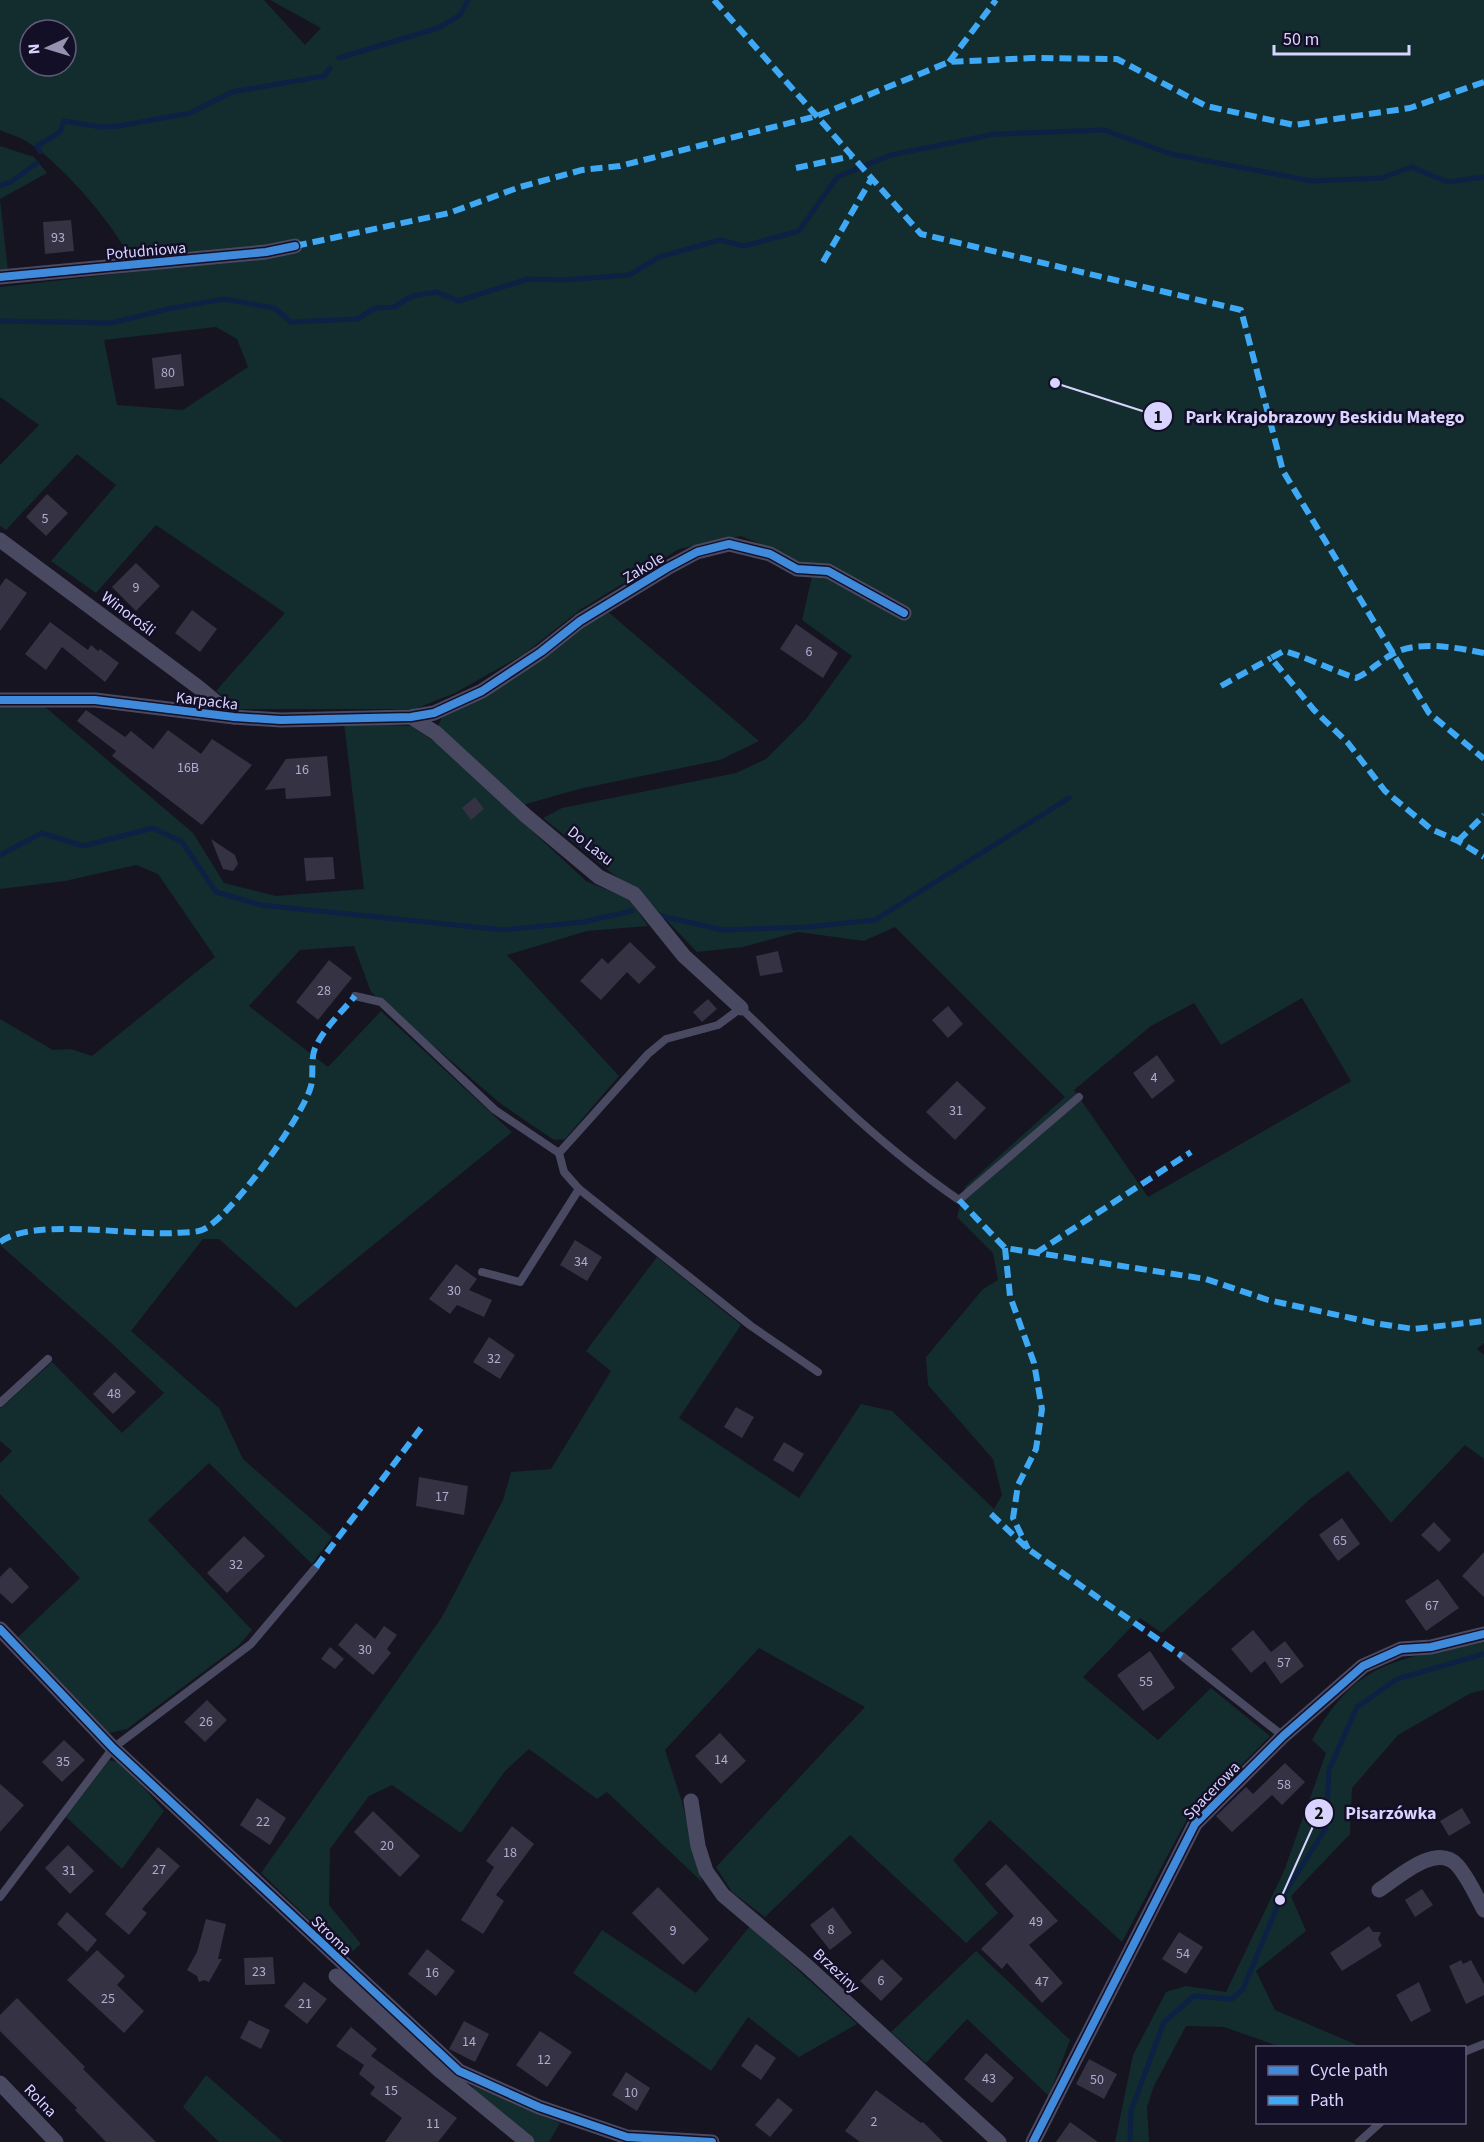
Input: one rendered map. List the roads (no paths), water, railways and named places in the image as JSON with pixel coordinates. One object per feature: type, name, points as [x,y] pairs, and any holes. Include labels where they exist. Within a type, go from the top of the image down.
[{"type":"street","name":"Południowa","points":[[0,277],[266,252],[294,246]]},
{"type":"street","name":"Winorośli","points":[[0,540],[146,647],[234,717]]},
{"type":"street","name":"Zakole","points":[[411,717],[434,713],[482,691],[541,652],[580,621],[667,568],[697,552],[729,544],[770,554],[797,569],[828,571],[904,614]]},
{"type":"street","name":"Karpacka","points":[[0,700],[95,700],[234,717],[281,720],[411,717]]},
{"type":"street","name":"Do Lasu","points":[[411,717],[436,733],[525,815],[599,877],[634,894],[684,956],[741,1008]]},
{"type":"street","name":"Stroma","points":[[0,1629],[112,1748],[237,1862],[407,2033],[459,2072],[539,2108],[627,2137],[711,2142]]},
{"type":"street","name":"Spacerowa","points":[[1033,2142],[1195,1824],[1283,1736],[1363,1666],[1401,1649],[1431,1647],[1484,1634]]},
{"type":"street","name":"Brzeziny","points":[[690,1801],[698,1846],[706,1871],[723,1895],[807,1966],[999,2142]]},
{"type":"street","points":[[1379,1890],[1430,1858],[1441,1856],[1457,1865],[1484,1910]]},
{"type":"street","points":[[336,1976],[407,2033],[439,2070],[527,2142]]},
{"type":"street","name":"Rolna","points":[[0,2083],[56,2142]]},
{"type":"lane","points":[[355,996],[381,1002],[495,1110],[559,1153],[564,1172],[579,1189],[751,1326],[818,1372]]},
{"type":"lane","points":[[559,1153],[648,1054],[666,1039],[718,1025],[741,1008],[846,1110],[912,1168],[958,1200],[1079,1096]]},
{"type":"lane","points":[[482,1272],[520,1282],[579,1189]]},
{"type":"lane","points":[[0,1403],[48,1359]]},
{"type":"lane","points":[[0,1897],[112,1748],[251,1644],[316,1567]]},
{"type":"lane","points":[[1182,1656],[1283,1736]]},
{"type":"lane","points":[[1466,2051],[1484,2043]]},
{"type":"lane","points":[[1359,2142],[1379,2124]]},
{"type":"waterway","points":[[339,58],[438,28],[460,15],[468,0]]},
{"type":"waterway","points":[[40,152],[37,146],[60,132],[64,121],[101,127],[118,126],[190,113],[232,92],[324,76],[330,68]]},
{"type":"waterway","points":[[0,321],[111,323],[172,308],[224,299],[274,308],[291,322],[357,319],[376,308],[394,307],[412,296],[437,292],[458,301],[528,279],[563,280],[629,275],[659,257],[720,240],[744,246],[799,231],[837,177],[891,155],[995,134],[1104,130],[1171,154],[1312,181],[1382,178],[1411,167],[1448,182],[1484,177]]},
{"type":"waterway","points":[[0,185],[9,183],[37,163]]},
{"type":"waterway","points":[[657,915],[723,930],[807,927],[875,920],[1069,798]]},
{"type":"waterway","points":[[0,855],[42,833],[83,846],[153,828],[182,842],[216,892],[261,905],[504,930],[583,922],[632,911]]},
{"type":"waterway","points":[[1130,2142],[1131,2111],[1164,2022],[1194,1996],[1232,1999],[1243,1989],[1280,1900],[1326,1828],[1329,1770],[1357,1707],[1397,1679],[1484,1654]]},
{"type":"place","name":"Park Krajobrazowy Beskidu Małego","points":[[1055,383]]},
{"type":"place","name":"Pisarzówka","points":[[1280,1900]]}]
